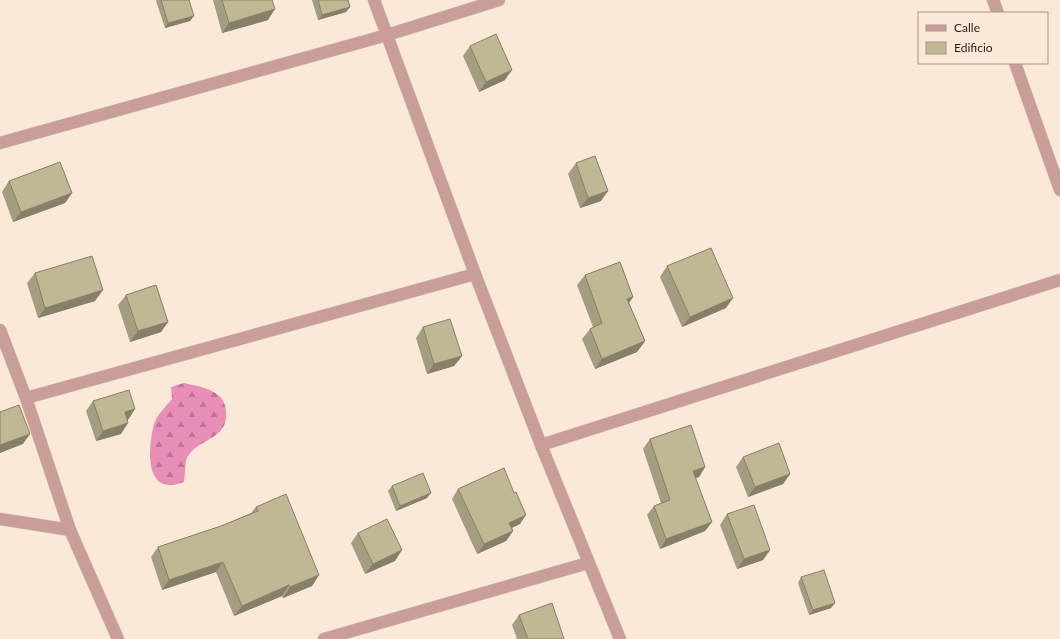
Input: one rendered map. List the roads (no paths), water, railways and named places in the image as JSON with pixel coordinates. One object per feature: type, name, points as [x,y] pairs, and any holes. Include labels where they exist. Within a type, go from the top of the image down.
[{"type":"street","points":[[374,0],[475,274],[541,445],[620,639]]},
{"type":"street","points":[[0,143],[387,35],[499,0]]},
{"type":"street","points":[[993,0],[998,12]]},
{"type":"street","points":[[1015,64],[1060,190]]},
{"type":"street","points":[[26,398],[475,274]]},
{"type":"street","points":[[541,445],[1060,280]]},
{"type":"street","points":[[0,330],[26,398],[70,530],[118,639]]},
{"type":"street","points":[[0,519],[70,530]]},
{"type":"street","points":[[324,639],[588,563]]}]
